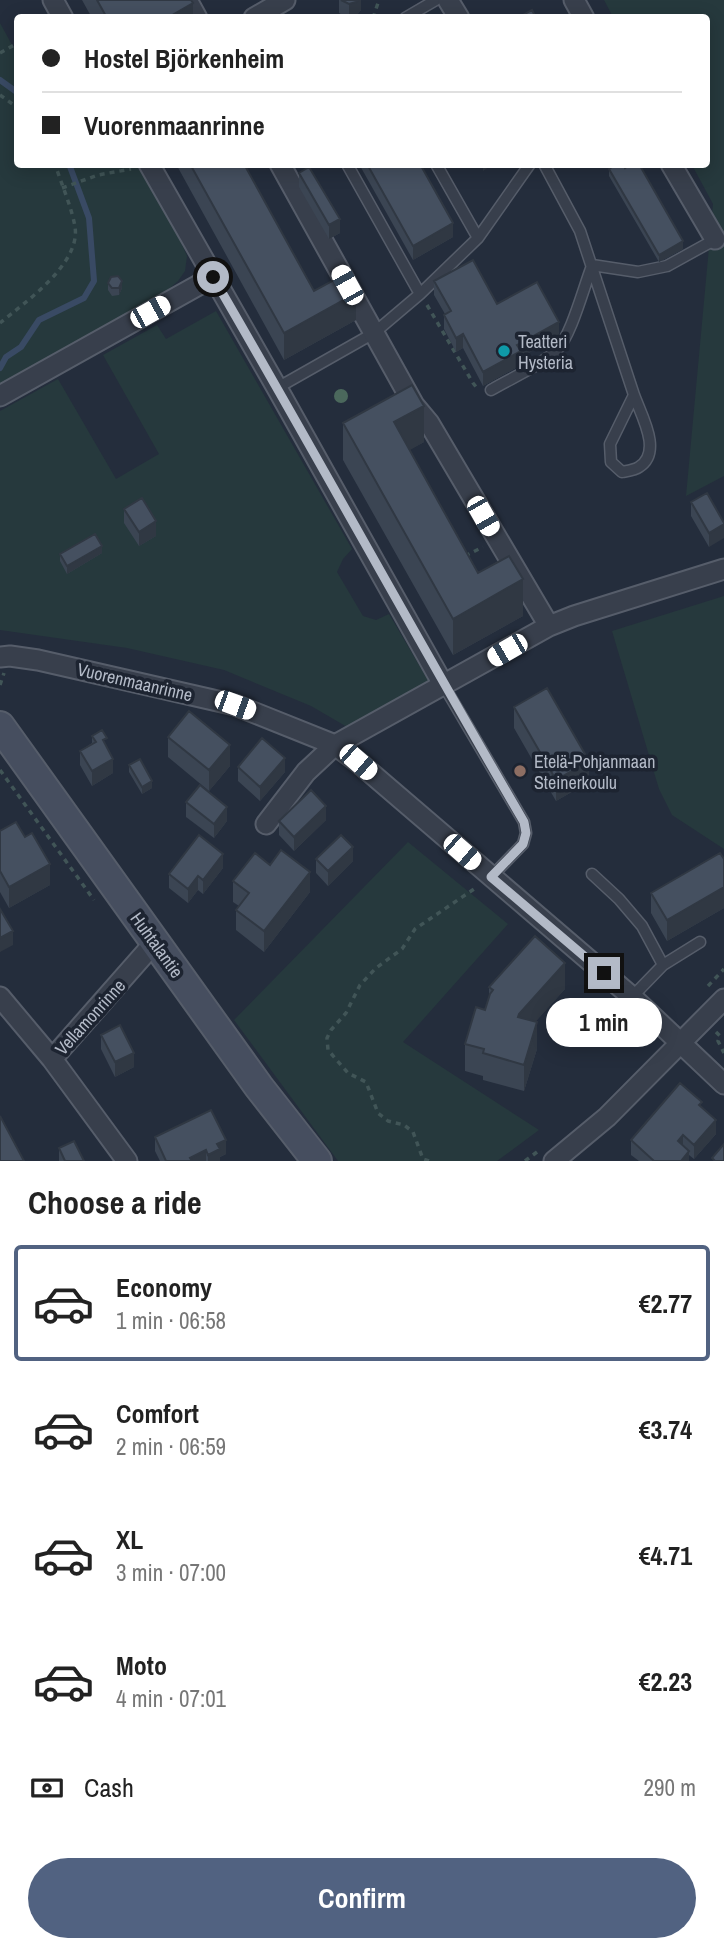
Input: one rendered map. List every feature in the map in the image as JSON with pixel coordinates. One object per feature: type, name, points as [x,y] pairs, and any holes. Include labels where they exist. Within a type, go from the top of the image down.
[{"type":"main road","name":"Huhtalantie","points":[[0,726],[259,1087],[317,1161]]},
{"type":"street","points":[[260,12],[285,0]]},
{"type":"street","points":[[143,168],[213,277],[444,686]]},
{"type":"street","points":[[282,168],[414,405],[429,423],[549,626]]},
{"type":"street","points":[[674,168],[720,238]]},
{"type":"street","points":[[0,396],[213,277]]},
{"type":"street","points":[[266,824],[306,772],[335,745],[549,626],[724,569]]},
{"type":"street","name":"Vuorenmaanrinne","points":[[0,657],[38,660],[235,705],[335,745],[632,997],[724,1084]]},
{"type":"street","name":"Vellamonrinne","points":[[127,1161],[52,1059],[155,942]]},
{"type":"street","points":[[0,997],[52,1059]]},
{"type":"street","points":[[548,1154],[607,1116],[724,999]]},
{"type":"lane","points":[[412,14],[436,0]]},
{"type":"lane","points":[[349,168],[421,294]]},
{"type":"lane","points":[[438,168],[478,238]]},
{"type":"lane","points":[[277,388],[374,333],[421,294],[478,238],[527,168]]},
{"type":"lane","points":[[546,168],[580,230],[650,441],[650,453],[640,467],[622,472],[611,463],[610,444],[634,395]]},
{"type":"lane","points":[[592,265],[638,272],[667,266],[720,238]]},
{"type":"lane","points":[[491,390],[558,349],[568,332],[592,265]]},
{"type":"lane","points":[[444,686],[524,822],[526,833],[523,844],[491,877]]},
{"type":"lane","points":[[592,874],[619,899],[642,926],[663,965]]},
{"type":"lane","points":[[632,997],[663,965],[700,942]]},
{"type":"path","points":[[0,323],[49,283],[73,245],[76,229],[56,168]]},
{"type":"path","points":[[62,188],[81,180],[133,168]]},
{"type":"path","points":[[421,294],[472,383],[484,392],[491,390]]},
{"type":"path","points":[[464,557],[497,539]]},
{"type":"path","points":[[429,1161],[423,1159],[413,1132],[404,1125],[388,1121],[379,1113],[366,1082],[348,1073],[328,1050],[327,1038],[346,1013],[360,985],[376,968],[402,949],[415,929],[491,877]]},
{"type":"path","points":[[707,987],[724,968]]},
{"type":"path","points":[[525,1161],[548,1154]]},
{"type":"green space","points":[[604,0],[724,0],[724,476],[686,496],[713,204],[694,168],[710,168],[710,14],[611,14]]},
{"type":"green space","points":[[0,23],[14,49],[14,168],[140,168],[187,256],[185,271],[163,294],[0,386]]},
{"type":"green space","points":[[216,311],[352,549],[337,572],[363,616],[376,620],[389,614],[432,687],[354,731],[311,706],[224,670],[127,648],[0,630],[0,411],[58,379],[116,479],[159,454],[103,355],[157,325],[166,339]]},
{"type":"green space","points":[[724,596],[724,849],[672,815],[659,789],[612,631]]},
{"type":"green space","points":[[408,842],[508,924],[403,1042],[539,1130],[497,1161],[338,1161],[234,1020]]},
{"type":"building","points":[[97,0],[191,0],[193,3],[174,14],[105,14]]},
{"type":"building","points":[[341,0],[358,0],[349,4]]},
{"type":"building","points":[[192,168],[246,168],[314,291],[345,274],[356,293],[284,333]]},
{"type":"building","points":[[310,168],[340,219],[329,225],[299,173]]},
{"type":"building","points":[[369,168],[422,168],[453,223],[413,246]]},
{"type":"building","points":[[641,168],[683,241],[659,255],[609,169]]},
{"type":"building","points":[[473,260],[497,304],[537,282],[559,322],[517,345],[521,351],[483,372],[463,334],[456,338],[444,315],[451,311],[434,281]]},
{"type":"building","points":[[118,276],[122,281],[119,288],[112,288],[108,283],[111,277]]},
{"type":"building","points":[[412,385],[424,406],[394,422],[478,573],[509,556],[523,579],[453,619],[343,423]]},
{"type":"building","points":[[707,493],[724,523],[709,533],[691,502]]},
{"type":"building","points":[[142,498],[156,521],[139,532],[124,509]]},
{"type":"building","points":[[95,534],[102,546],[67,566],[60,554]]},
{"type":"building","points":[[547,688],[589,761],[556,780],[514,707]]},
{"type":"building","points":[[189,711],[230,745],[209,770],[168,737]]},
{"type":"building","points":[[102,730],[107,738],[103,740],[113,759],[92,771],[80,751],[96,742],[92,736]]},
{"type":"building","points":[[262,738],[285,758],[260,787],[238,767]]},
{"type":"building","points":[[140,759],[152,781],[142,787],[129,765]]},
{"type":"building","points":[[200,785],[227,807],[214,824],[186,802]]},
{"type":"building","points":[[311,790],[326,806],[294,837],[279,821]]},
{"type":"building","points":[[16,822],[25,837],[32,833],[50,864],[9,887],[0,871],[0,831]]},
{"type":"building","points":[[199,835],[223,854],[203,880],[198,876],[188,889],[169,874]]},
{"type":"building","points":[[341,835],[353,847],[328,871],[316,859]]},
{"type":"building","points":[[281,850],[310,872],[264,931],[236,910],[249,893],[233,881],[255,853],[270,865]]},
{"type":"building","points":[[720,853],[724,859],[724,887],[667,920],[651,893]]},
{"type":"building","points":[[0,909],[13,931],[0,938]]},
{"type":"building","points":[[535,936],[565,963],[519,1014],[518,1017],[537,1022],[524,1065],[483,1053],[484,1049],[465,1044],[476,1007],[485,1010],[493,990],[489,987]]},
{"type":"building","points":[[120,1025],[134,1053],[115,1062],[101,1035]]},
{"type":"building","points":[[680,1083],[702,1102],[699,1105],[716,1120],[694,1145],[683,1135],[678,1141],[689,1151],[681,1161],[654,1161],[631,1140]]},
{"type":"building","points":[[211,1110],[226,1140],[217,1144],[220,1149],[208,1155],[206,1150],[190,1158],[192,1161],[166,1161],[155,1137]]},
{"type":"building","points":[[0,1116],[24,1161],[0,1161]]},
{"type":"building","points":[[74,1141],[84,1161],[65,1161],[59,1148]]},
{"type":"building","points":[[724,1144],[724,1161],[715,1161],[712,1158]]},
{"type":"waterway","points":[[0,80],[14,90]]},
{"type":"waterway","points":[[0,368],[6,357],[21,347],[39,320],[84,298],[94,281],[89,218],[70,168]]},
{"type":"place","name":"Teatteri Hysteria","points":[[504,351]]},
{"type":"place","name":"Etelä-Pohjanmaan Steinerkoulu","points":[[520,771]]},
{"type":"route","points":[[213,277],[524,822],[526,833],[523,844],[491,877],[604,973]]}]
